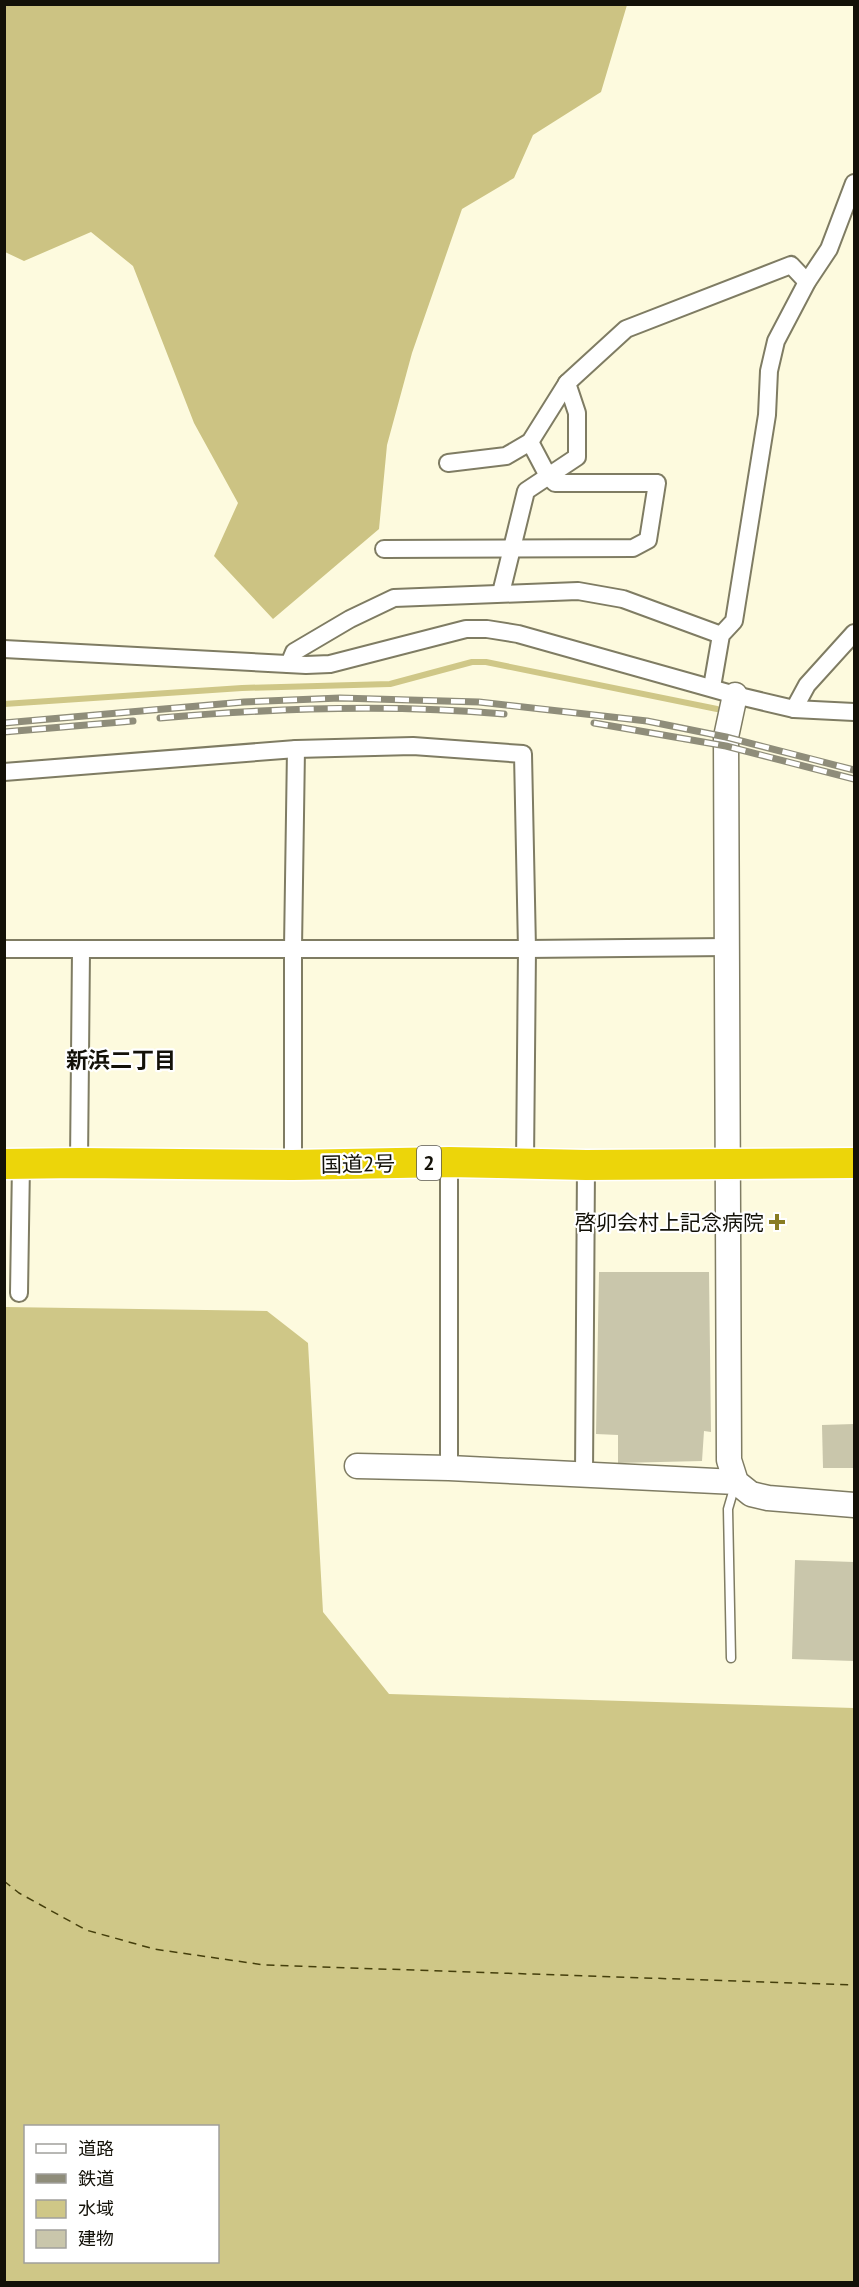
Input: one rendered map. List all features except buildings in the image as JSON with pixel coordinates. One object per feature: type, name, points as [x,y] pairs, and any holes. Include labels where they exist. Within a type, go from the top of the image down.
[{"type":"highway","name":"国道2号","points":[[13,1164],[293,1165],[449,1162],[586,1165],[855,1162]]},
{"type":"street","points":[[712,687],[721,636],[734,621],[767,415],[769,371],[776,341],[807,282],[829,249],[855,183]]},
{"type":"street","points":[[448,463],[506,456],[530,442],[567,383],[626,329],[791,265],[807,282]]},
{"type":"street","points":[[501,593],[526,491],[577,457],[577,413],[567,383]]},
{"type":"street","points":[[384,549],[633,548],[648,540],[657,483],[555,483],[548,476],[530,442]]},
{"type":"street","points":[[289,664],[294,652],[350,619],[394,598],[578,591],[623,599],[721,636]]},
{"type":"street","points":[[4,649],[289,664],[330,663],[466,629],[487,629],[518,634],[735,695],[794,709],[855,712]]},
{"type":"street","points":[[794,709],[807,685],[855,633]]},
{"type":"street","points":[[735,695],[726,737],[729,1460],[736,1482],[751,1494],[855,1504]]},
{"type":"street","points":[[4,772],[296,749],[413,746],[523,754],[527,950],[525,1164]]},
{"type":"street","points":[[293,1165],[296,749]]},
{"type":"street","points":[[4,949],[527,950],[727,947]]},
{"type":"street","points":[[79,1163],[81,950]]},
{"type":"street","points":[[449,1162],[449,1468]]},
{"type":"street","points":[[13,1164],[19,1293]]},
{"type":"street","points":[[584,1475],[586,1165]]},
{"type":"street","points":[[357,1466],[449,1468],[736,1482]]},
{"type":"lane","points":[[731,1659],[728,1509],[736,1482]]},
{"type":"shaded area","points":[[5,4],[627,5],[601,92],[533,135],[514,178],[462,209],[412,353],[387,445],[379,529],[273,619],[214,556],[238,503],[194,423],[133,266],[91,232],[24,261],[5,252]]},
{"type":"water","points":[[5,1307],[267,1311],[308,1343],[323,1612],[389,1694],[854,1708],[854,2282],[5,2282]]},
{"type":"waterway","points":[[4,704],[242,688],[390,684],[472,662],[486,662],[717,709]]},
{"type":"ferry route","points":[[4,1881],[19,1893],[86,1930],[154,1949],[264,1965],[854,1985]]},
{"type":"railway","points":[[4,723],[244,702],[340,698],[479,702],[647,721],[726,737],[854,770]]},
{"type":"railway","points":[[160,718],[332,708],[418,709],[504,714]]},
{"type":"railway","points":[[4,732],[133,721]]},
{"type":"railway","points":[[594,723],[726,746],[854,779]]},
{"type":"place","name":"啓卯会村上記念病院","points":[[777,1222]]},
{"type":"district","name":"新浜二丁目","points":[[121,1060]]}]
